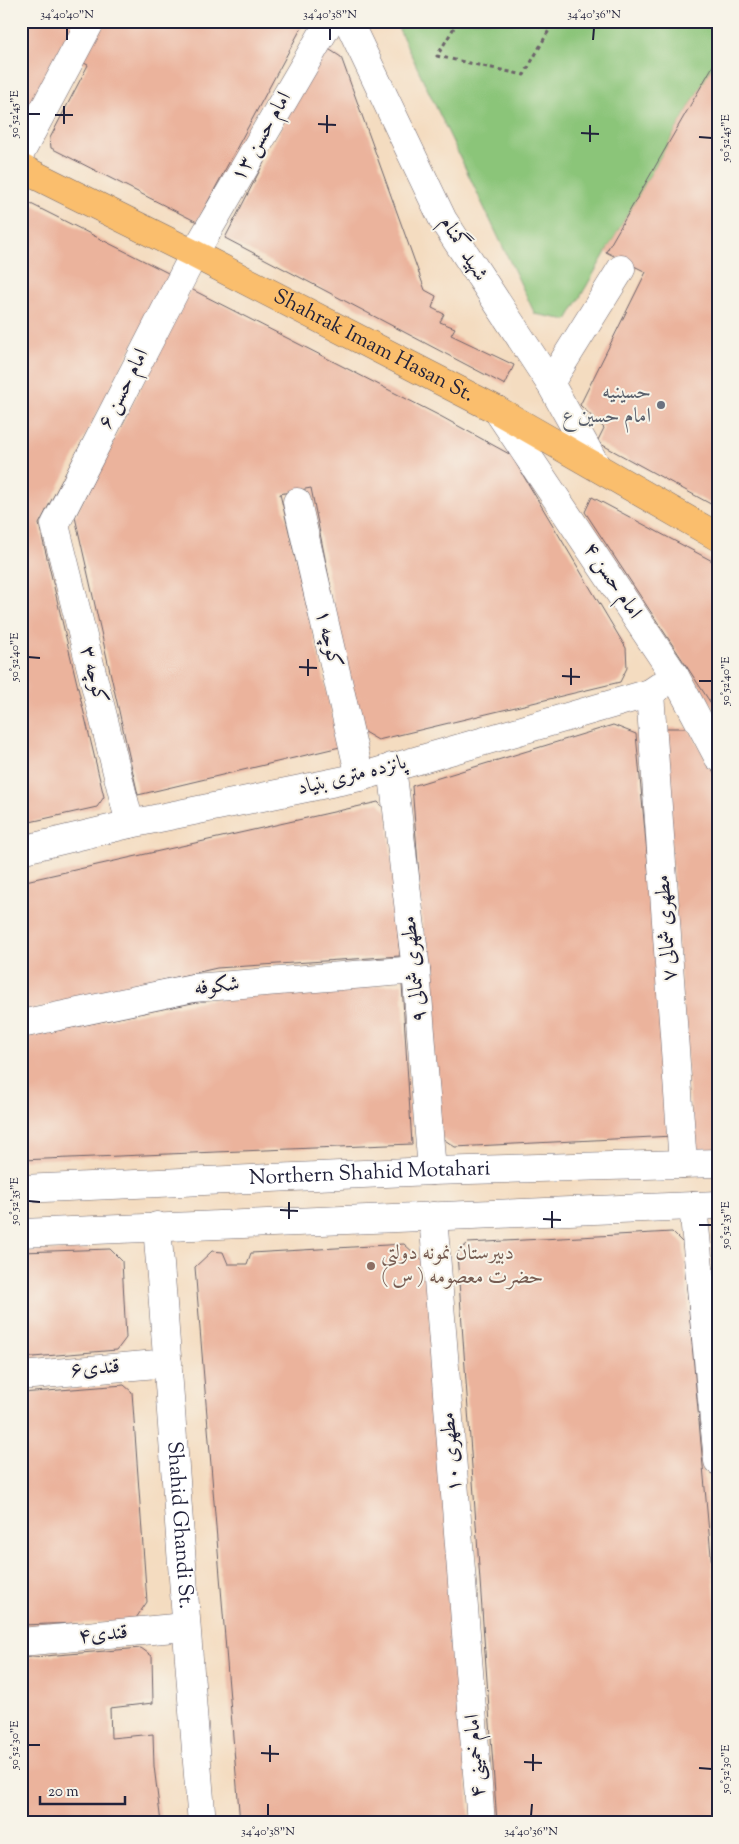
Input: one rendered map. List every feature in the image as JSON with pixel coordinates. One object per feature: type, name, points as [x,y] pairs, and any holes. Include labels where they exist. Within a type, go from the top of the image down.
[{"type":"main road","name":"Shahrak Imam Hasan St.","points":[[21,168],[194,254],[497,410],[718,537]]},
{"type":"street","points":[[21,152],[91,21]]},
{"type":"street","name":"امام حسن ۱۳","points":[[194,254],[330,21]]},
{"type":"street","name":"شهید گمنام","points":[[348,21],[443,220],[550,383],[598,468]]},
{"type":"street","name":"امام حسن ۶","points":[[55,525],[194,254]]},
{"type":"street","points":[[550,383],[622,269]]},
{"type":"street","name":"امام حسن ۴","points":[[497,410],[675,676],[718,757]]},
{"type":"street","name":"کوچه ۱","points":[[297,502],[360,777]]},
{"type":"street","name":"کوچه ۳","points":[[55,525],[130,824]]},
{"type":"street","name":"پانزده متری بنیاد","points":[[21,850],[130,824],[360,777],[650,693],[675,676]]},
{"type":"street","name":"مطهری شمالی ۷","points":[[650,693],[683,1164]]},
{"type":"street","name":"مطهری شمالی ۹","points":[[392,767],[416,970],[432,1171]]},
{"type":"street","name":"شکوفه","points":[[21,1024],[193,988],[416,970]]},
{"type":"street","name":"Northern Shahid Motahari","points":[[21,1189],[432,1171],[718,1162]]},
{"type":"street","points":[[21,1232],[706,1205],[718,1461]]},
{"type":"street","name":"مطهری ۱۰","points":[[433,1216],[470,1688]]},
{"type":"street","name":"Shahid Ghandi St.","points":[[157,1226],[202,1823]]},
{"type":"street","name":"قندی۶","points":[[21,1376],[168,1363]]},
{"type":"street","name":"قندی۴","points":[[21,1642],[186,1627]]},
{"type":"street","name":"امام خمینی ۴","points":[[470,1688],[481,1823]]},
{"type":"path","points":[[458,21],[438,56],[524,75],[554,21]]},
{"type":"green space","points":[[395,21],[718,21],[718,57],[567,320],[535,314]]},
{"type":"building","points":[[21,21],[76,21],[21,124]]},
{"type":"building","points":[[103,21],[305,21],[197,222],[51,148],[50,138],[88,65],[80,61]]},
{"type":"building","points":[[324,46],[341,57],[425,290],[436,296],[432,308],[444,314],[440,322],[455,328],[451,335],[514,365],[505,385],[225,238]]},
{"type":"building","points":[[718,57],[718,508],[597,442],[604,428],[580,405],[646,272],[606,252]]},
{"type":"building","points":[[21,199],[170,274],[39,524],[104,797],[97,807],[21,824]]},
{"type":"building","points":[[191,289],[442,417],[511,455],[626,648],[627,668],[620,682],[378,740],[359,729],[311,488],[280,494],[340,747],[138,795],[75,517]]},
{"type":"building","points":[[592,497],[718,564],[718,714],[585,512]]},
{"type":"building","points":[[613,725],[636,734],[673,1136],[455,1147],[439,1136],[412,786]]},
{"type":"building","points":[[662,728],[688,728],[718,779],[718,1154],[694,1155]]},
{"type":"building","points":[[378,802],[387,812],[400,956],[217,968],[21,1012],[21,882]]},
{"type":"building","points":[[402,984],[412,1144],[21,1160],[21,1038],[207,1000]]},
{"type":"building","points":[[672,1232],[683,1243],[718,1633],[718,1823],[497,1823],[457,1253],[468,1243]]},
{"type":"building","points":[[404,1244],[426,1264],[470,1823],[240,1823],[195,1267],[212,1251],[223,1252],[228,1264],[247,1264],[251,1253]]},
{"type":"building","points":[[110,1249],[122,1261],[126,1338],[117,1350],[21,1358],[21,1252]]},
{"type":"building","points":[[124,1385],[132,1392],[147,1602],[134,1621],[21,1625],[21,1393]]},
{"type":"building","points":[[141,1648],[152,1656],[153,1703],[110,1708],[111,1738],[153,1734],[154,1766],[161,1823],[21,1823],[21,1658]]},
{"type":"place","name":"حسینیه امام حسین ع","points":[[661,405]]},
{"type":"place","name":"دبیرستان نمونه دولتی حضرت معصومه ( س )","points":[[371,1266]]}]
